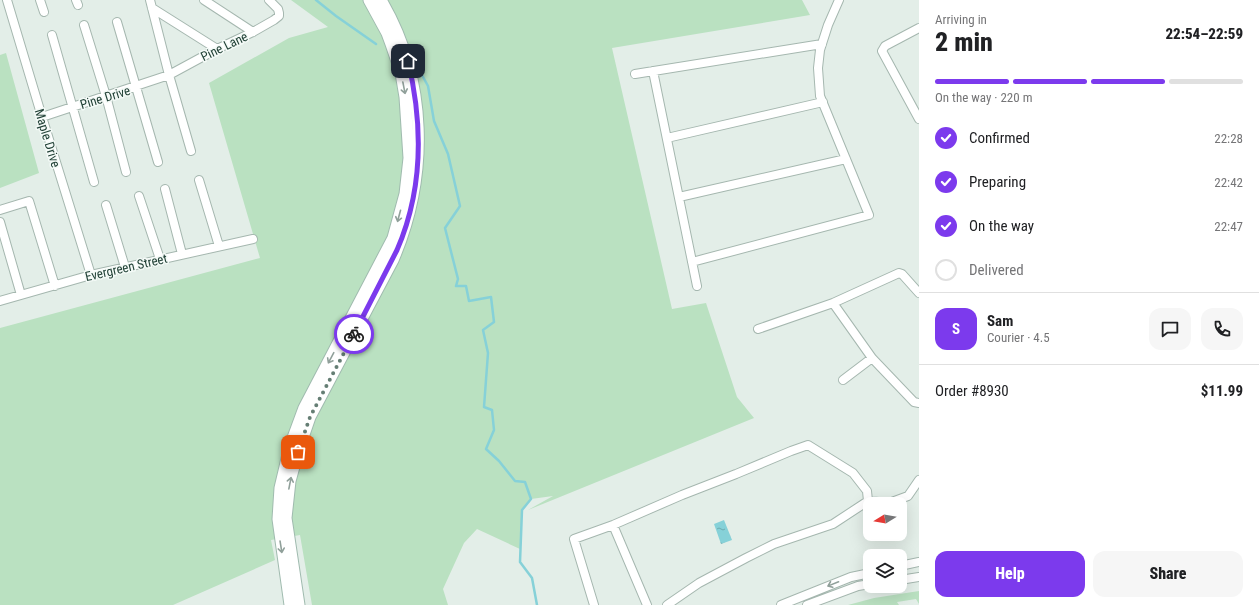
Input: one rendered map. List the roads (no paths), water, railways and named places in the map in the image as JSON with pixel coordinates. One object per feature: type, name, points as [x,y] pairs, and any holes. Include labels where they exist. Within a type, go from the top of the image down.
[{"type":"main road","points":[[369,0],[391,31]]},
{"type":"main road","points":[[290,605],[280,488],[290,446],[304,408],[387,261],[405,194],[409,158],[405,96],[391,31],[381,0]]},
{"type":"main road","points":[[282,519],[299,605]]},
{"type":"street","name":"Maple Drive","points":[[7,0],[91,275]]},
{"type":"street","points":[[40,0],[44,12]]},
{"type":"street","points":[[150,0],[169,75],[191,151]]},
{"type":"street","points":[[204,0],[253,32]]},
{"type":"street","name":"Pine Lane","points":[[169,75],[217,49],[253,32],[279,16],[279,11],[269,0]]},
{"type":"street","points":[[692,262],[869,215],[820,96],[818,68],[820,50],[828,25],[839,0]]},
{"type":"street","points":[[152,8],[217,49]]},
{"type":"street","points":[[117,22],[158,162]]},
{"type":"street","points":[[84,25],[106,96],[126,172]]},
{"type":"street","points":[[918,115],[882,51],[885,46],[919,28]]},
{"type":"street","points":[[52,35],[74,107],[94,182]]},
{"type":"street","points":[[635,74],[822,44]]},
{"type":"street","points":[[653,71],[697,286]]},
{"type":"street","name":"Pine Drive","points":[[42,117],[169,75]]},
{"type":"street","points":[[667,138],[823,102]]},
{"type":"street","points":[[679,197],[846,159]]},
{"type":"street","points":[[199,180],[219,246]]},
{"type":"street","points":[[165,189],[182,254]]},
{"type":"street","points":[[139,196],[160,260]]},
{"type":"street","points":[[0,210],[29,201],[55,286]]},
{"type":"street","points":[[106,205],[125,267]]},
{"type":"street","points":[[0,222],[21,296]]},
{"type":"street","name":"Evergreen Street","points":[[0,301],[91,275],[253,239]]},
{"type":"street","points":[[758,330],[833,303],[899,273],[902,274],[919,293]]},
{"type":"street","points":[[833,303],[872,358],[914,402],[919,403]]},
{"type":"street","points":[[843,380],[872,358]]},
{"type":"street","points":[[594,605],[574,539],[791,451],[808,445],[853,473],[867,491],[868,497]]},
{"type":"street","points":[[905,497],[908,496],[919,480]]},
{"type":"street","points":[[667,605],[699,583],[746,558],[774,544],[833,524],[863,504]]},
{"type":"street","points":[[613,524],[647,605]]},
{"type":"street","points":[[907,565],[919,562]]},
{"type":"street","points":[[784,604],[851,577],[863,574]]},
{"type":"street","points":[[907,579],[919,577]]},
{"type":"street","points":[[807,605],[863,585]]},
{"type":"water","points":[[724,520],[732,540],[721,544],[714,524]]},
{"type":"waterway","points":[[316,0],[376,44]]},
{"type":"waterway","points":[[416,64],[428,86],[434,121],[448,154],[460,206],[445,228],[458,279],[456,286],[466,286],[469,301],[491,297],[494,322],[483,330],[488,353],[484,407],[492,410],[494,430],[486,449],[499,461],[515,481],[525,482],[531,499],[522,510],[520,562],[532,578],[537,605]]}]
